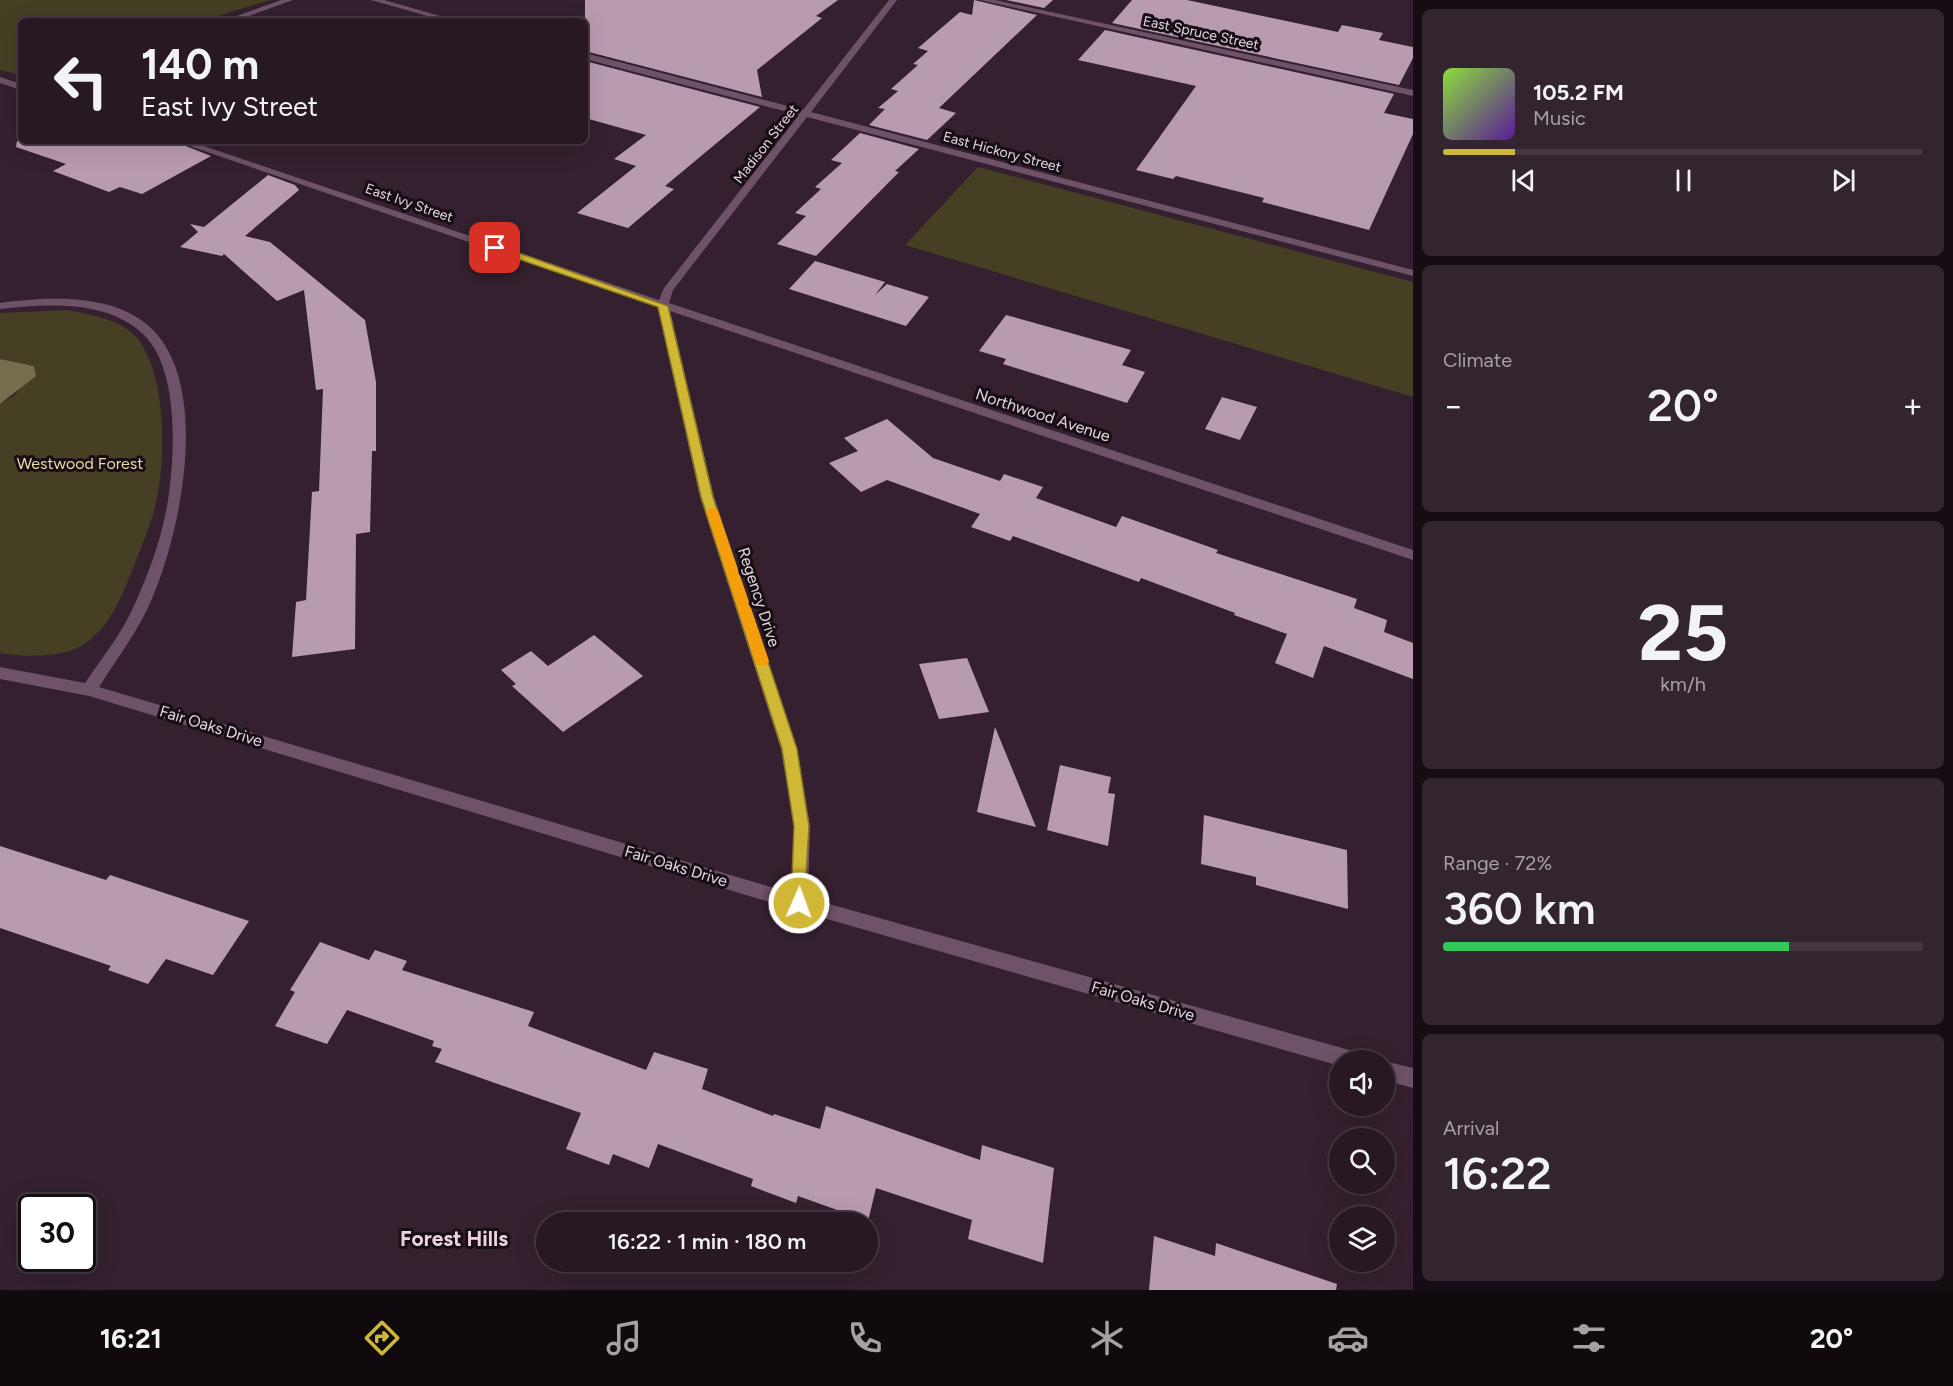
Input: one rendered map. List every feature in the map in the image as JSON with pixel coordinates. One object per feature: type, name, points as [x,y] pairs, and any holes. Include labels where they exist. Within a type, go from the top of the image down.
[{"type":"street","points":[[236,18],[289,0]]},
{"type":"street","points":[[375,0],[443,18]]},
{"type":"street","name":"Madison Street","points":[[663,306],[668,290],[893,0]]},
{"type":"street","name":"East Spruce Street","points":[[984,0],[1413,93]]},
{"type":"street","name":"East Hickory Street","points":[[588,57],[1413,273]]},
{"type":"street","points":[[0,80],[18,86]]},
{"type":"street","name":"East Ivy Street","points":[[189,144],[663,306]]},
{"type":"street","points":[[0,306],[57,302],[103,308],[128,318],[148,332],[168,359],[178,431],[174,507],[138,613],[88,690]]},
{"type":"street","name":"Northwood Avenue","points":[[663,306],[1413,555]]},
{"type":"street","name":"Regency Drive","points":[[663,306],[707,497],[789,749],[802,826],[799,903]]},
{"type":"street","name":"Fair Oaks Drive","points":[[0,674],[88,690],[799,903],[1329,1053]]},
{"type":"street","points":[[1395,1073],[1413,1078]]},
{"type":"green space","points":[[0,0],[270,0],[212,18],[18,18],[18,74],[0,70]]},
{"type":"green space","points":[[978,167],[1413,282],[1413,397],[905,245]]},
{"type":"green space","name":"Westwood Forest","points":[[68,310],[106,319],[124,327],[138,339],[148,357],[160,402],[162,428],[160,478],[156,501],[147,533],[124,590],[107,622],[91,639],[73,650],[52,655],[30,656],[0,653],[0,404],[15,395],[34,366],[0,359],[0,313]]},
{"type":"shaded area","points":[[0,359],[34,366],[36,376],[0,404]]},
{"type":"building","points":[[585,0],[838,0],[816,16],[822,18],[757,70],[762,97],[588,52],[588,18],[585,18]]},
{"type":"building","points":[[974,0],[1037,15],[939,108],[956,113],[927,140],[869,125],[885,109],[878,108],[898,91],[891,89],[918,65],[913,64],[928,51],[918,48],[960,12],[972,15]]},
{"type":"building","points":[[1006,0],[1053,0],[1044,8]]},
{"type":"building","points":[[1132,0],[1187,0],[1338,32],[1342,25],[1383,33],[1379,40],[1413,47],[1413,58],[1399,85],[1112,23]]},
{"type":"building","points":[[1105,30],[1394,94],[1384,113],[1413,119],[1413,134],[1369,230],[1262,202],[1264,198],[1176,176],[1173,179],[1136,170],[1196,86],[1078,60]]},
{"type":"building","points":[[588,62],[760,107],[665,186],[674,189],[628,228],[577,213],[636,166],[614,159],[646,135],[588,119]]},
{"type":"building","points":[[860,133],[919,149],[895,171],[899,172],[816,256],[777,244],[806,216],[795,213],[821,189],[815,187],[842,163],[831,160]]},
{"type":"building","points":[[17,141],[18,144],[181,144],[211,156],[142,194],[120,187],[109,192],[53,171],[66,164],[16,147]]},
{"type":"building","points":[[268,175],[295,185],[299,190],[245,236],[270,242],[365,320],[376,382],[376,451],[372,451],[370,532],[356,534],[355,649],[292,657],[296,602],[306,600],[312,492],[319,491],[323,389],[316,390],[304,290],[277,301],[224,254],[222,256],[180,247],[198,232],[190,224],[204,227]]},
{"type":"building","points":[[815,261],[885,282],[875,295],[887,284],[929,297],[906,326],[789,289]]},
{"type":"building","points":[[1006,315],[1131,350],[1122,365],[1145,372],[1127,403],[1003,364],[1006,359],[979,351]]},
{"type":"building","points":[[1222,397],[1257,407],[1240,440],[1205,429]]},
{"type":"building","points":[[887,419],[933,458],[1000,481],[1004,474],[1043,487],[1036,498],[1116,527],[1122,516],[1218,550],[1216,553],[1357,599],[1354,608],[1387,620],[1384,632],[1413,643],[1413,679],[1324,646],[1313,678],[1275,663],[1287,634],[1141,578],[1139,582],[1013,536],[1010,541],[971,527],[980,514],[887,480],[861,492],[829,463],[858,451],[844,438]]},
{"type":"building","points":[[594,635],[643,676],[563,732],[512,686],[516,684],[501,670],[531,651],[548,666]]},
{"type":"building","points":[[967,658],[989,712],[939,719],[919,664]]},
{"type":"building","points":[[995,727],[1036,827],[977,812]]},
{"type":"building","points":[[1060,765],[1111,777],[1108,793],[1115,794],[1108,846],[1047,830]]},
{"type":"building","points":[[1204,815],[1347,850],[1348,909],[1256,885],[1256,877],[1201,864]]},
{"type":"building","points":[[0,846],[106,880],[110,875],[249,921],[213,975],[166,959],[148,984],[108,970],[111,966],[0,928]]},
{"type":"building","points":[[320,942],[369,960],[375,950],[407,961],[402,970],[534,1012],[528,1026],[646,1070],[654,1052],[708,1069],[702,1089],[773,1116],[774,1114],[820,1129],[826,1106],[980,1160],[982,1145],[1054,1168],[1043,1263],[968,1239],[972,1220],[876,1188],[870,1212],[843,1212],[798,1196],[796,1203],[751,1186],[753,1179],[658,1144],[649,1168],[613,1154],[609,1165],[566,1149],[581,1113],[435,1062],[442,1049],[432,1046],[434,1041],[347,1010],[327,1044],[275,1026],[295,992],[290,990]]},
{"type":"building","points":[[1154,1236],[1215,1256],[1216,1243],[1337,1284],[1336,1290],[1149,1290]]},
{"type":"slow traffic","points":[[712,511],[762,661]]},
{"type":"district","name":"Forest Hills","points":[[454,1238]]},
{"type":"route","points":[[495,248],[663,306],[707,497],[789,749],[802,826],[799,903]]}]
